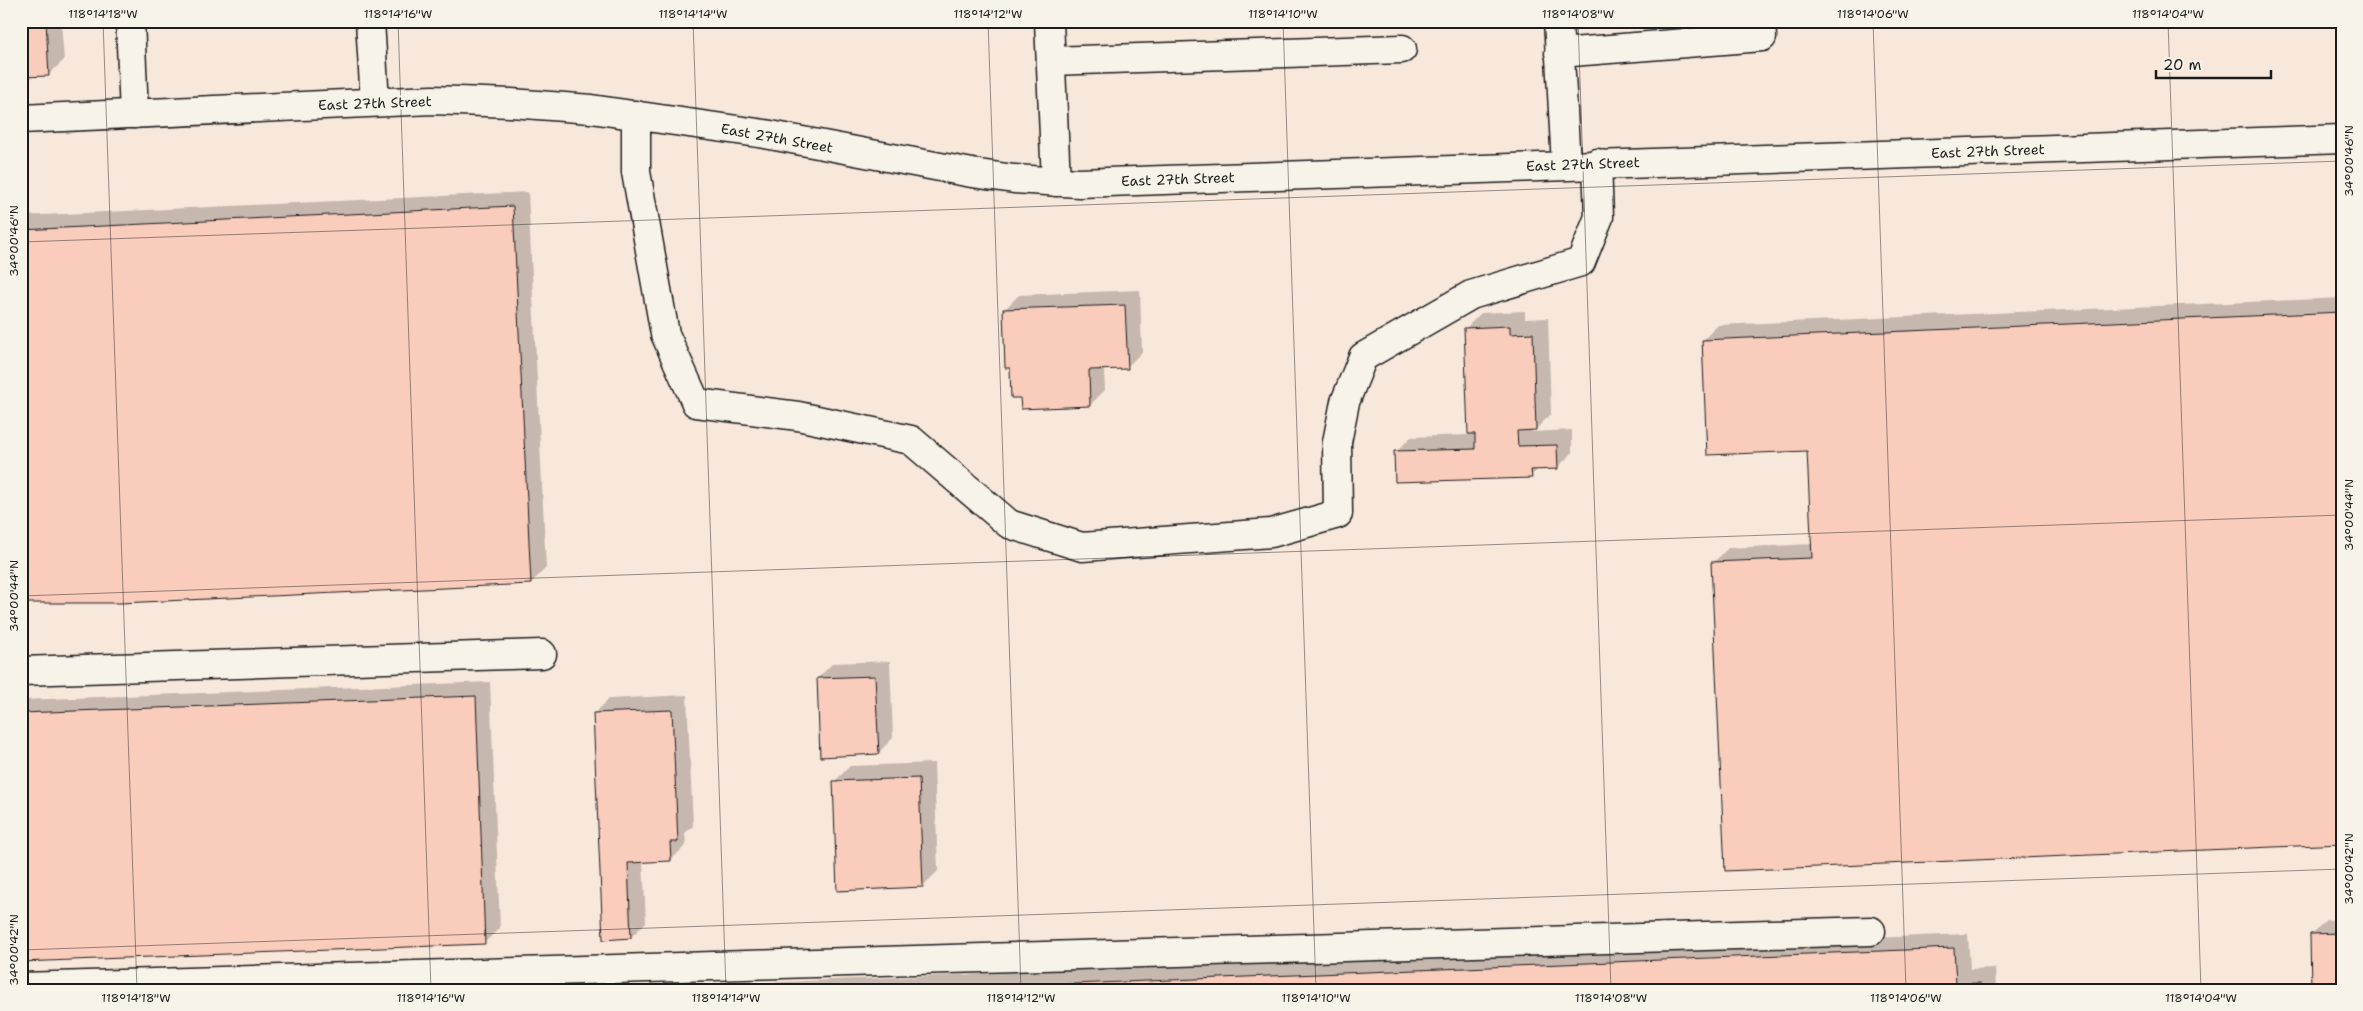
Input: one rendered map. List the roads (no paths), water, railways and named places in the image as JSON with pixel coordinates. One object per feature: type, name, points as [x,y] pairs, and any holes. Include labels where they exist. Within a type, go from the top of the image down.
[{"type":"street","points":[[130,21],[134,114]]},
{"type":"street","points":[[370,21],[375,102]]},
{"type":"street","points":[[1049,21],[1056,182]]},
{"type":"street","points":[[1558,21],[1566,165]]},
{"type":"street","points":[[1559,53],[1762,37],[1761,21]]},
{"type":"street","points":[[1051,61],[1402,49]]},
{"type":"street","name":"East 27th Street","points":[[21,119],[432,100],[511,103],[636,115],[765,134],[972,173],[1056,182],[2342,139]]},
{"type":"street","points":[[636,115],[636,172],[666,334],[696,403],[798,416],[911,440],[1009,524],[1082,547],[1271,533],[1338,514],[1337,442],[1345,402],[1363,357],[1471,295],[1581,262],[1598,217],[1597,164]]},
{"type":"street","points":[[21,671],[542,654]]},
{"type":"street","points":[[21,987],[1871,931]]}]
